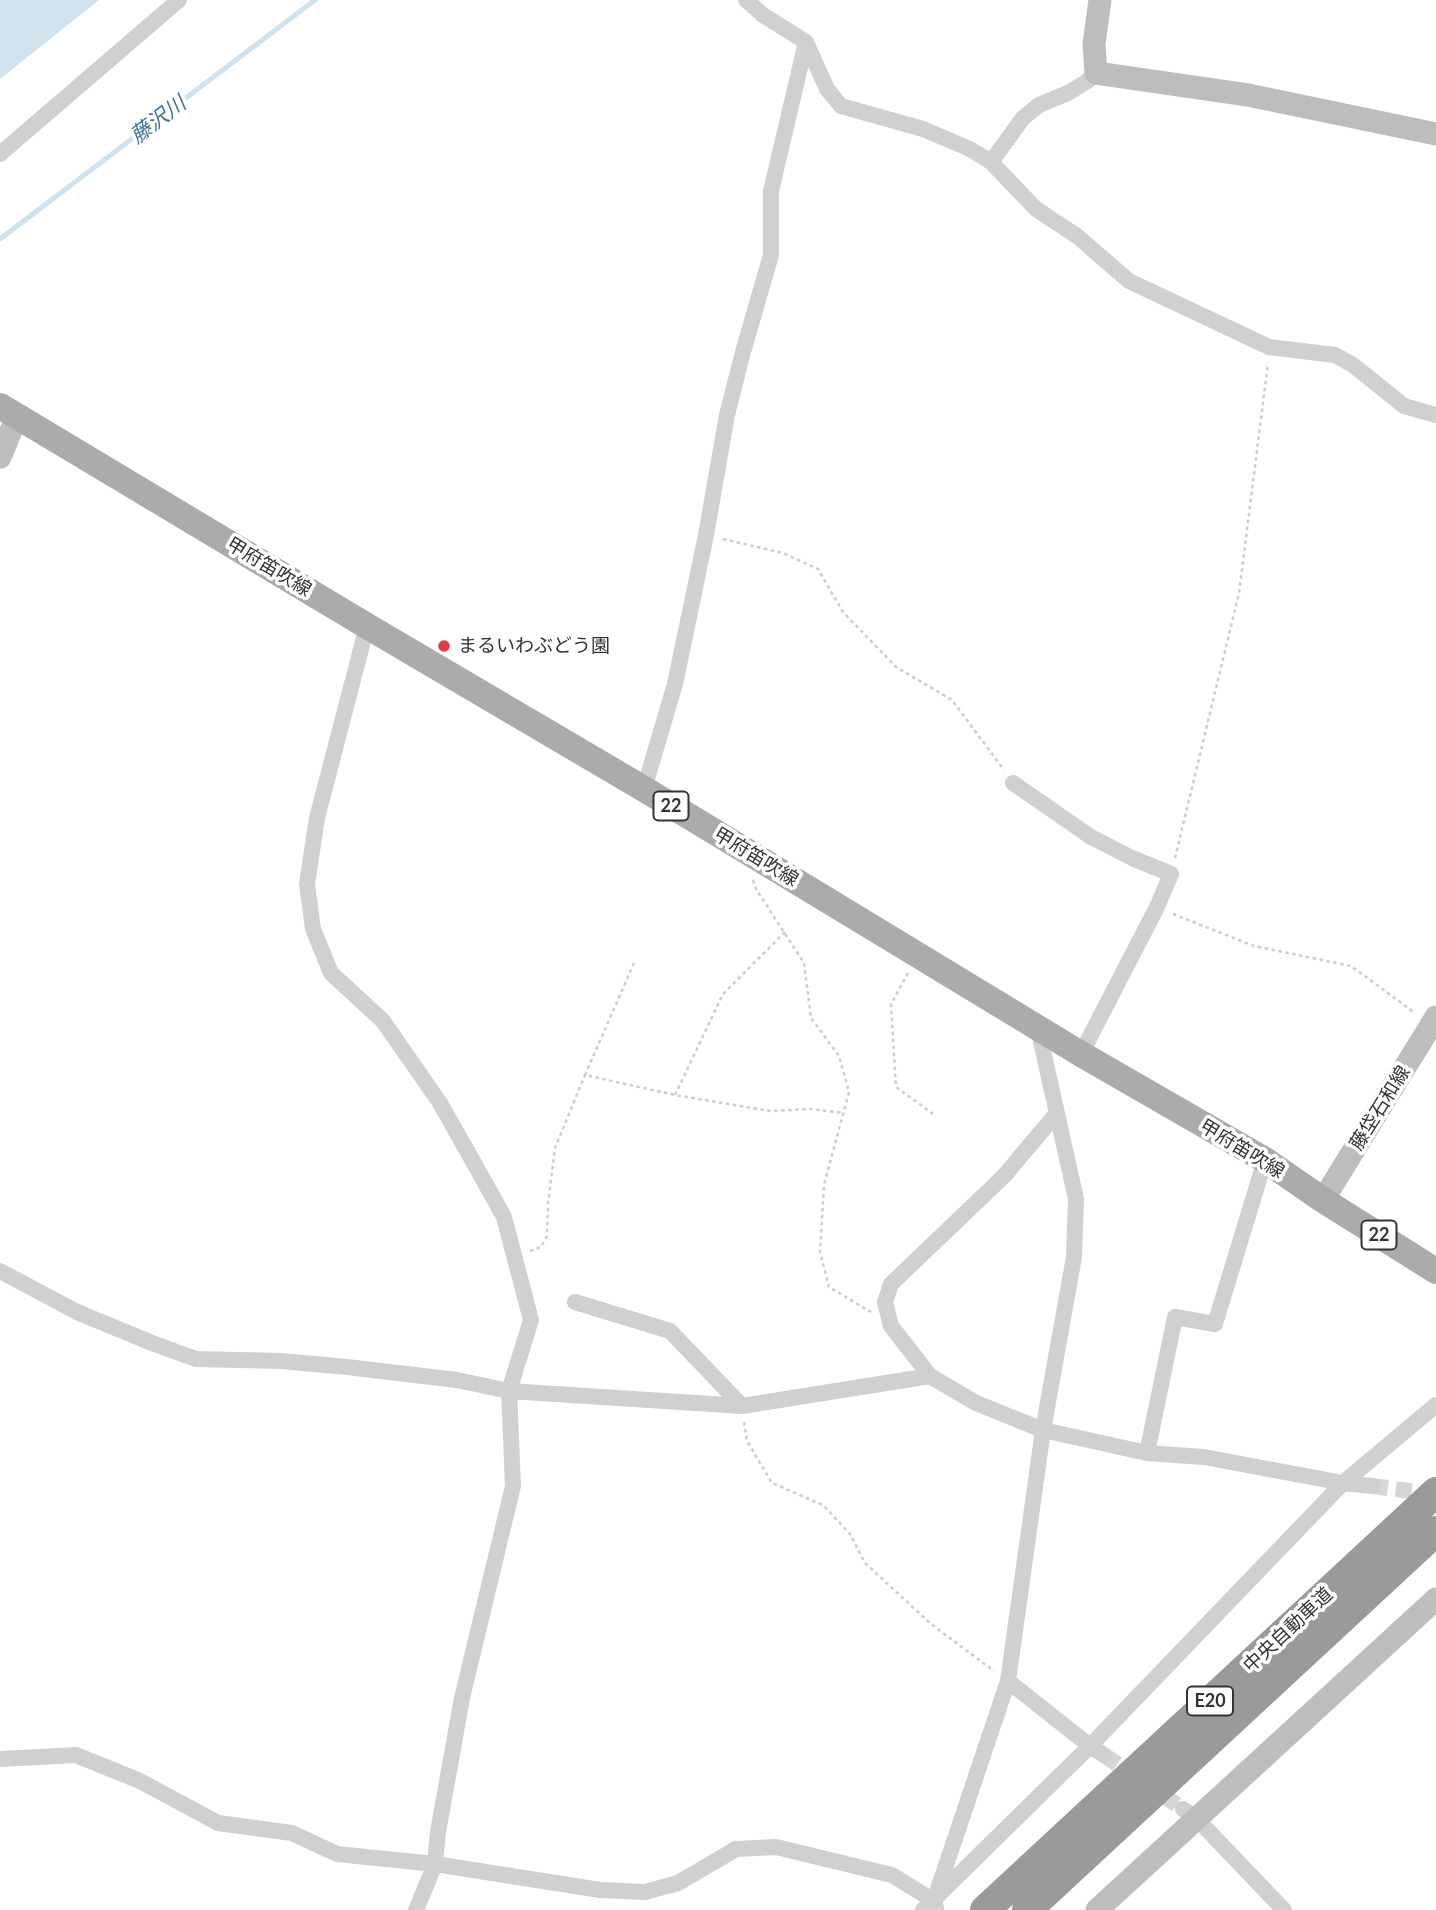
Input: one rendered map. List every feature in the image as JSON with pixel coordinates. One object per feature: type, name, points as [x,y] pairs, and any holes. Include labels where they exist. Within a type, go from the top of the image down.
[{"type":"highway","name":"中央自動車道","points":[[985,1910],[1436,1492]]},
{"type":"highway","name":"中央自動車道","points":[[1027,1910],[1436,1531]]},
{"type":"main road","name":"甲府笛吹線","points":[[9,411],[644,789],[1081,1054],[1265,1160],[1436,1271]]},
{"type":"street","points":[[0,154],[179,0]]},
{"type":"street","points":[[746,0],[762,15],[806,42],[827,89],[841,106],[922,129],[970,149],[991,162],[1036,209],[1077,236],[1129,281],[1269,347],[1335,355],[1353,365],[1404,406],[1436,415]]},
{"type":"street","points":[[991,162],[1024,118],[1039,105],[1068,93],[1096,73],[1094,44],[1101,0]]},
{"type":"street","points":[[644,789],[676,684],[727,415],[771,255],[771,191],[806,42]]},
{"type":"street","points":[[1096,73],[1248,96],[1436,134]]},
{"type":"street","points":[[0,457],[9,411]]},
{"type":"street","points":[[367,626],[317,818],[307,884],[313,929],[331,973],[383,1021],[440,1103],[504,1217],[531,1320],[509,1391],[513,1486],[462,1698],[438,1832],[435,1864],[416,1910]]},
{"type":"street","points":[[1013,783],[1091,837],[1171,874],[1157,908],[1081,1054]]},
{"type":"street","name":"藤垈石和線","points":[[1323,1199],[1434,1021]]},
{"type":"street","points":[[931,1907],[1008,1682],[1043,1430],[1074,1257],[1076,1199],[1038,1028]]},
{"type":"street","points":[[1057,1113],[1004,1176],[891,1284],[885,1302],[891,1326],[930,1376],[976,1403],[1043,1430],[1147,1453],[1204,1457],[1372,1486]]},
{"type":"street","points":[[1147,1453],[1175,1317],[1215,1324],[1265,1160]]},
{"type":"street","points":[[0,1271],[77,1312],[196,1359],[281,1361],[457,1380],[509,1391],[742,1406],[930,1376]]},
{"type":"street","points":[[575,1302],[670,1331],[742,1406]]},
{"type":"street","points":[[931,1907],[1343,1483],[1436,1405]]},
{"type":"street","points":[[1097,1910],[1189,1813],[1436,1599]]},
{"type":"street","points":[[1008,1682],[1104,1755]]},
{"type":"street","points":[[0,1759],[76,1755],[140,1781],[218,1823],[292,1833],[337,1854],[435,1864],[600,1890],[645,1892],[678,1883],[736,1849],[776,1847],[892,1875],[931,1907]]},
{"type":"street","points":[[1189,1813],[1283,1910]]},
{"type":"path","points":[[1171,874],[1239,593],[1269,347]]},
{"type":"path","points":[[706,535],[783,553],[818,569],[843,611],[896,667],[952,700],[1013,783]]},
{"type":"path","points":[[744,850],[756,889],[804,963],[811,1018],[839,1056],[849,1092],[824,1185],[820,1252],[829,1287],[891,1326]]},
{"type":"path","points":[[1157,908],[1254,946],[1351,966],[1434,1021]]},
{"type":"path","points":[[675,1095],[723,994],[785,932]]},
{"type":"path","points":[[917,955],[891,1004],[896,1087],[933,1114]]},
{"type":"path","points":[[514,1257],[541,1247],[547,1236],[555,1148],[634,963]]},
{"type":"path","points":[[585,1075],[675,1095],[770,1111],[811,1109],[844,1114]]},
{"type":"path","points":[[742,1406],[747,1441],[772,1483],[823,1505],[850,1534],[865,1563],[931,1624],[1008,1682]]},
{"type":"water","points":[[0,0],[99,0],[0,79]]},
{"type":"waterway","name":"藤沢川","points":[[0,239],[315,0]]},
{"type":"tunnel","points":[[1372,1486],[1434,1494]]},
{"type":"tunnel","points":[[1104,1755],[1183,1809]]},
{"type":"place","name":"まるいわぶどう園","points":[[444,646]]}]
